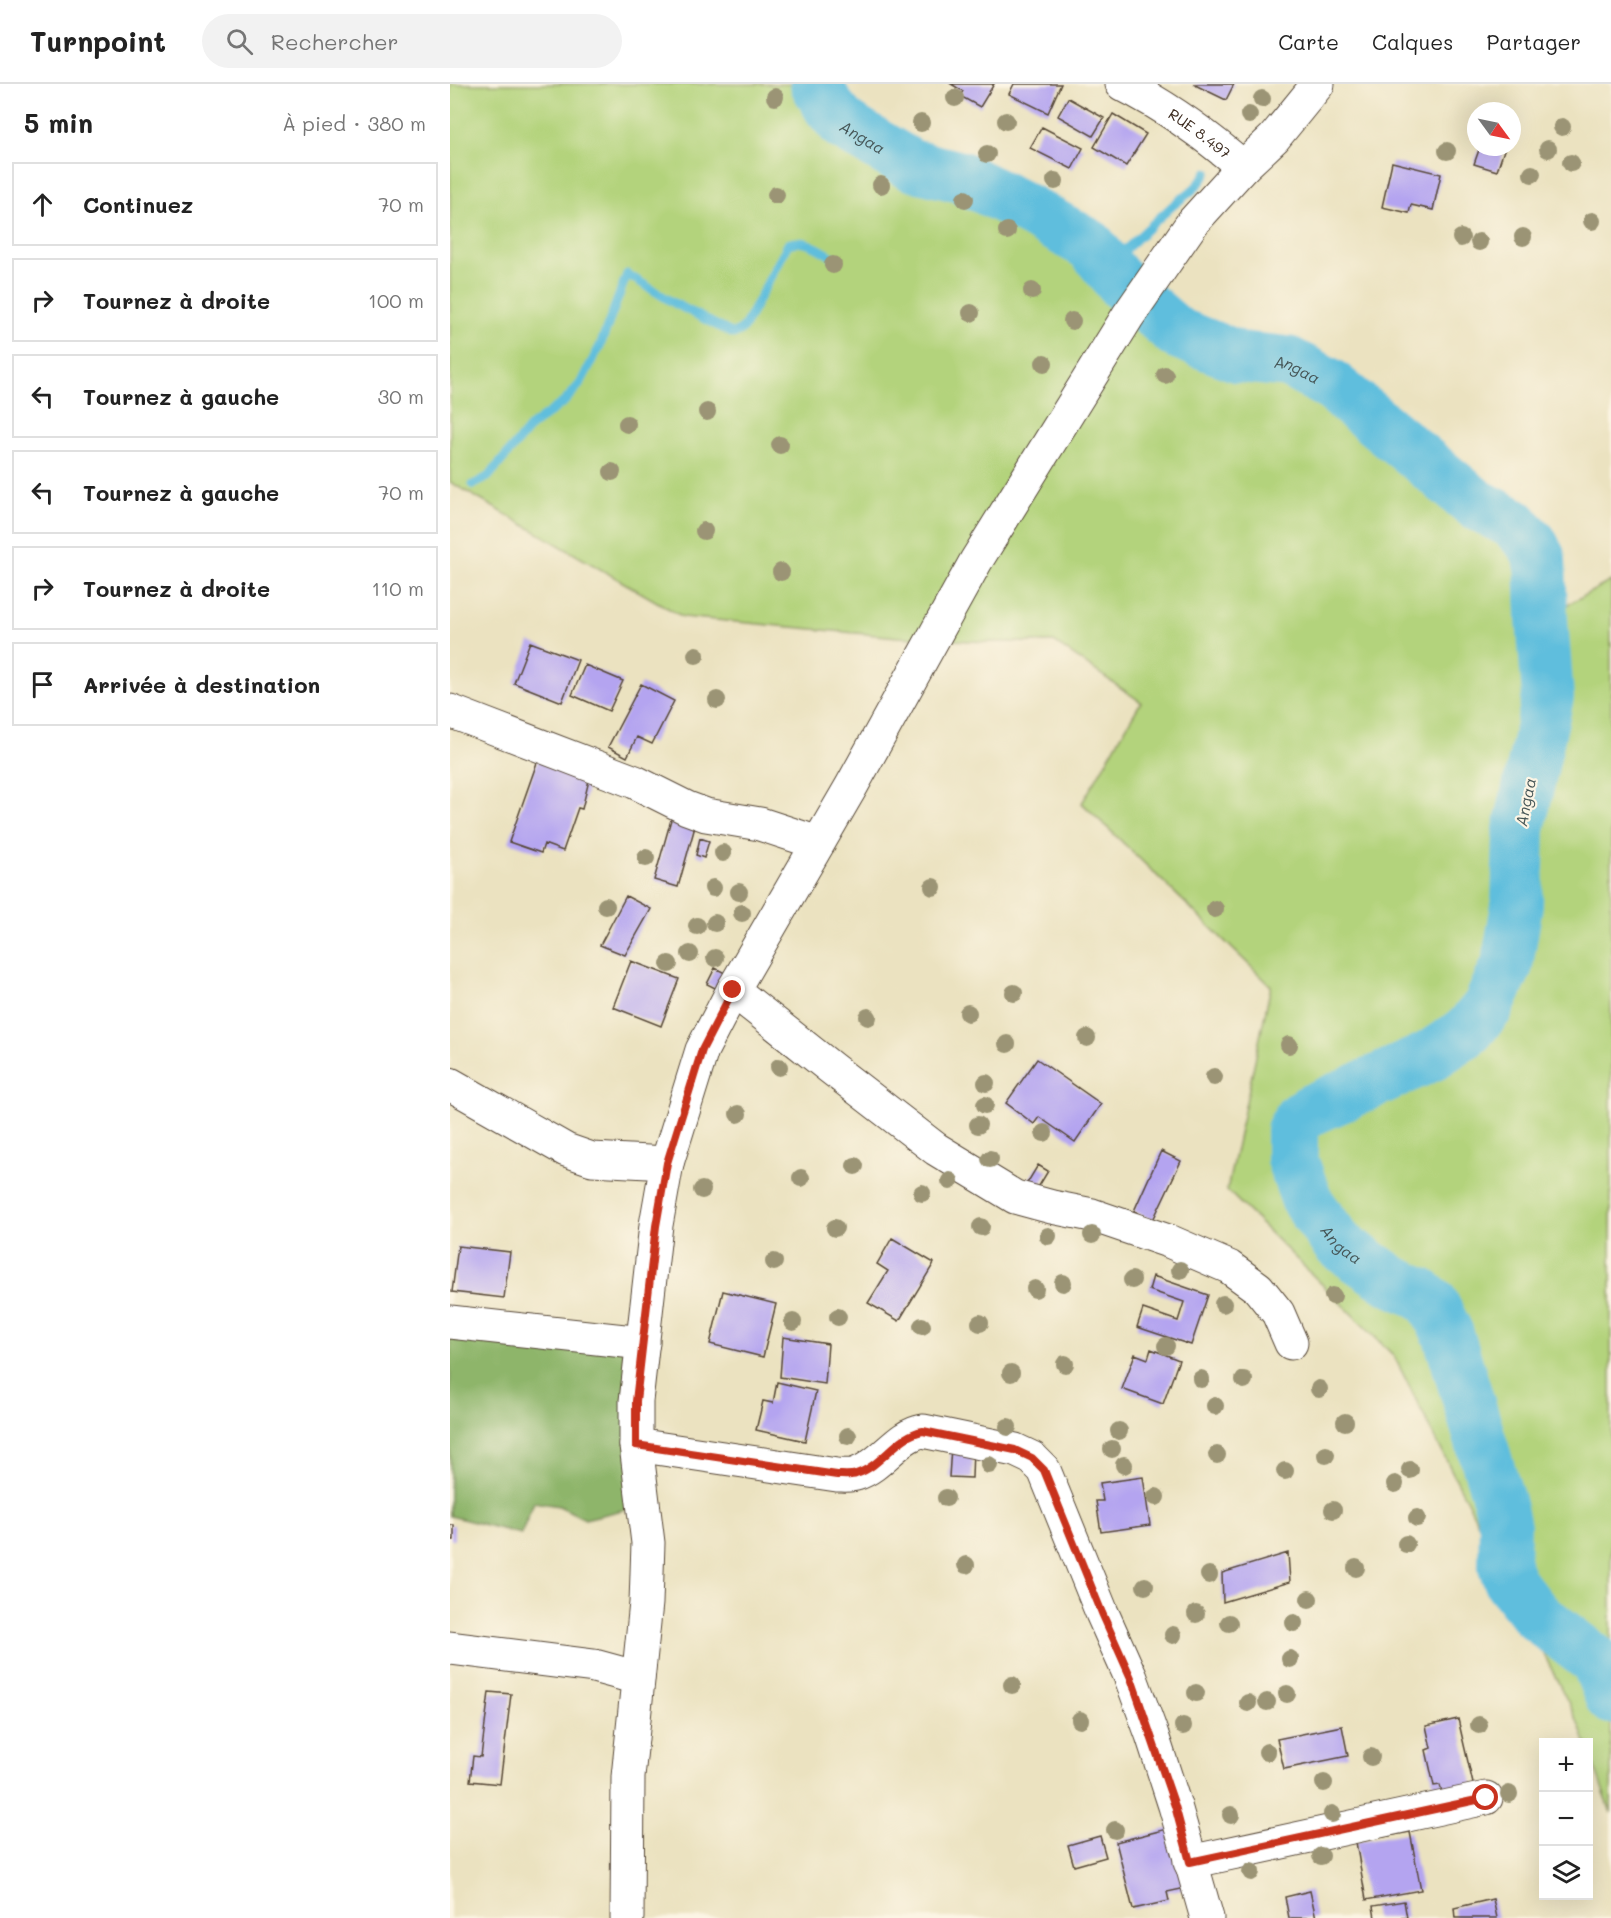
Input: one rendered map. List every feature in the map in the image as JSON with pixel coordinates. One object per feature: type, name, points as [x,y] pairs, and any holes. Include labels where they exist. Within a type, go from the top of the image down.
[{"type":"street","name":"RUE 8.497","points":[[1122,84],[1146,96],[1213,141],[1243,167]]},
{"type":"street","points":[[627,1918],[628,1777],[646,1603],[648,1543],[636,1445],[636,1401],[656,1226],[667,1163],[702,1050],[733,990],[976,561],[1128,316],[1193,222],[1243,167],[1274,138],[1318,84]]},
{"type":"street","points":[[450,711],[615,774],[706,815],[760,824],[818,843]]},
{"type":"street","points":[[733,990],[936,1149],[1015,1197],[1092,1215],[1171,1242],[1229,1267],[1258,1288],[1278,1313],[1291,1343]]},
{"type":"street","points":[[450,1084],[566,1150],[592,1159],[667,1163]]},
{"type":"street","points":[[450,1322],[643,1343]]},
{"type":"street","points":[[636,1445],[837,1475],[855,1475],[874,1465],[913,1433],[923,1431],[1015,1450],[1032,1458],[1044,1470],[1097,1602],[1131,1678],[1175,1806],[1207,1918]]},
{"type":"street","points":[[450,1648],[594,1666],[638,1678]]},
{"type":"street","points":[[1190,1862],[1486,1798]]},
{"type":"green space","points":[[450,84],[816,84],[829,107],[844,125],[911,165],[961,177],[1024,208],[1090,245],[1123,286],[1177,333],[1239,357],[1288,362],[1330,384],[1475,504],[1513,523],[1532,543],[1540,559],[1542,618],[1611,581],[1611,1813],[1593,1762],[1593,1738],[1584,1738],[1577,1720],[1394,1356],[1227,1190],[1271,986],[1082,803],[1141,702],[1054,642],[988,642],[898,637],[683,617],[450,482]]},
{"type":"green space","points":[[450,1319],[637,1336],[636,1507],[585,1519],[559,1506],[534,1502],[521,1534],[450,1516]]},
{"type":"building","points":[[951,84],[994,84],[980,107],[960,96],[963,91]]},
{"type":"building","points":[[1014,84],[1061,84],[1048,113],[1009,94]]},
{"type":"building","points":[[1193,84],[1234,84],[1226,100]]},
{"type":"building","points":[[1068,98],[1104,118],[1093,136],[1058,116]]},
{"type":"building","points":[[1113,114],[1146,134],[1126,166],[1094,147]]},
{"type":"building","points":[[1042,127],[1083,148],[1072,169],[1030,148]]},
{"type":"building","points":[[1477,156],[1502,156],[1497,171],[1474,164]]},
{"type":"building","points":[[1392,162],[1441,174],[1433,210],[1411,205],[1409,213],[1382,207]]},
{"type":"building","points":[[530,642],[578,660],[562,702],[514,683]]},
{"type":"building","points":[[585,665],[623,681],[609,711],[572,695]]},
{"type":"building","points":[[641,684],[674,701],[652,744],[637,737],[627,757],[608,747]]},
{"type":"building","points":[[540,754],[591,772],[582,809],[578,808],[563,851],[544,844],[541,853],[509,842]]},
{"type":"building","points":[[672,816],[696,823],[678,887],[654,880]]},
{"type":"building","points":[[700,838],[709,841],[704,858],[696,855]]},
{"type":"building","points":[[626,896],[651,909],[625,955],[600,945]]},
{"type":"building","points":[[631,961],[679,979],[661,1026],[613,1007]]},
{"type":"building","points":[[715,968],[727,974],[719,990],[707,984]]},
{"type":"building","points":[[1037,1059],[1101,1104],[1075,1142],[1039,1117],[1034,1124],[1006,1103]]},
{"type":"building","points":[[1161,1151],[1181,1161],[1153,1220],[1134,1211]]},
{"type":"building","points":[[1038,1165],[1048,1171],[1036,1191],[1026,1185]]},
{"type":"building","points":[[892,1238],[934,1263],[899,1321],[868,1303],[888,1271],[877,1264]]},
{"type":"building","points":[[458,1246],[510,1252],[504,1298],[452,1292]]},
{"type":"building","points":[[1153,1276],[1208,1295],[1191,1345],[1137,1327],[1143,1309],[1178,1321],[1184,1302],[1149,1290]]},
{"type":"building","points":[[723,1291],[776,1304],[763,1357],[710,1344]]},
{"type":"building","points":[[783,1337],[828,1344],[825,1384],[780,1377]]},
{"type":"building","points":[[1151,1349],[1179,1360],[1163,1404],[1122,1389],[1135,1354],[1148,1359]]},
{"type":"building","points":[[777,1382],[816,1391],[805,1441],[756,1430],[763,1401],[773,1403]]},
{"type":"building","points":[[951,1447],[973,1448],[972,1478],[949,1477]]},
{"type":"building","points":[[1143,1477],[1150,1525],[1101,1532],[1096,1501],[1103,1501],[1100,1483]]},
{"type":"building","points":[[450,1525],[454,1525],[454,1540],[450,1540]]},
{"type":"building","points":[[1288,1553],[1290,1582],[1223,1602],[1222,1573]]},
{"type":"building","points":[[489,1692],[511,1694],[500,1784],[470,1781],[473,1756],[481,1757]]},
{"type":"building","points":[[1458,1719],[1474,1788],[1443,1796],[1440,1785],[1434,1786],[1426,1750],[1431,1748],[1426,1726]]},
{"type":"building","points":[[1342,1726],[1348,1756],[1284,1769],[1277,1739]]},
{"type":"building","points":[[1171,1828],[1186,1888],[1167,1892],[1169,1901],[1133,1909],[1116,1842]]},
{"type":"building","points":[[1410,1832],[1421,1890],[1366,1900],[1356,1842]]},
{"type":"building","points":[[1100,1836],[1106,1857],[1074,1866],[1068,1845]]},
{"type":"building","points":[[1310,1891],[1316,1918],[1289,1918],[1285,1897]]},
{"type":"building","points":[[1493,1899],[1497,1918],[1455,1918],[1454,1908]]},
{"type":"building","points":[[1404,1901],[1407,1918],[1375,1918],[1373,1906]]},
{"type":"waterway","name":"Angaa","points":[[816,84],[829,107],[844,125],[911,165],[961,177],[1024,208],[1090,245],[1123,286],[1177,333],[1239,357],[1288,362],[1330,384],[1476,504],[1513,523],[1532,543],[1540,559],[1548,697],[1519,829],[1517,905],[1507,965],[1488,1007],[1468,1031],[1429,1057],[1311,1110],[1299,1118],[1292,1130],[1292,1159],[1307,1201],[1338,1244],[1392,1281],[1419,1293],[1432,1302],[1448,1334],[1499,1501],[1505,1526],[1504,1567],[1510,1582],[1536,1615],[1596,1661],[1611,1698]]},
{"type":"waterway","points":[[1109,267],[1154,222],[1195,188],[1207,172]]},
{"type":"waterway","points":[[473,485],[488,477],[531,426],[564,402],[580,384],[600,346],[627,274],[674,303],[733,334],[744,327],[788,244],[801,242],[836,259]]},
{"type":"route","points":[[733,990],[702,1050],[667,1163],[656,1226],[636,1401],[636,1445],[837,1475],[855,1475],[874,1465],[913,1433],[923,1431],[1015,1450],[1032,1458],[1044,1470],[1131,1678],[1175,1806],[1190,1862],[1486,1798]]}]
